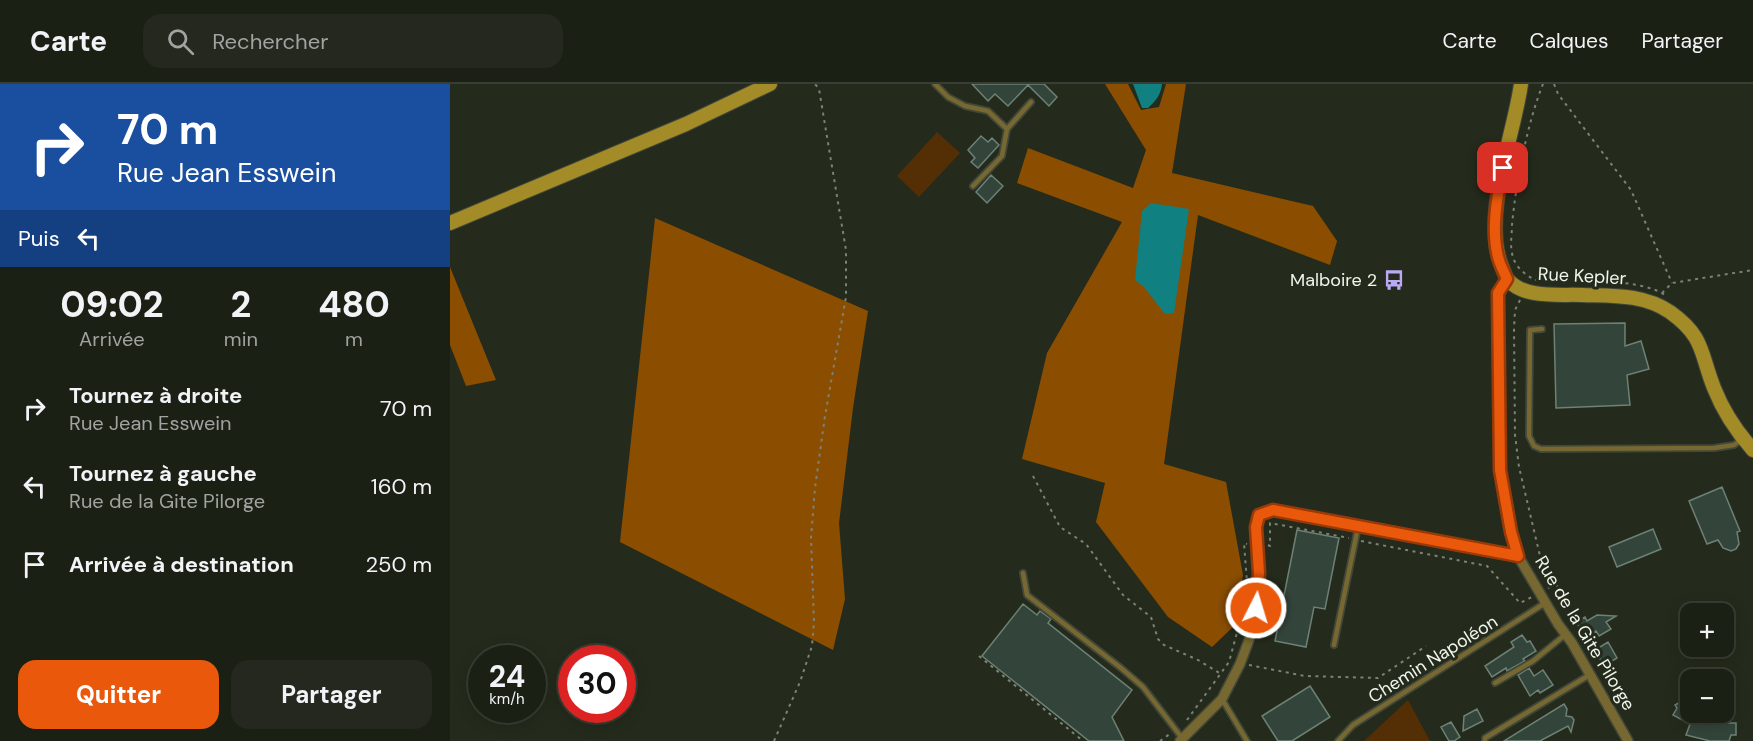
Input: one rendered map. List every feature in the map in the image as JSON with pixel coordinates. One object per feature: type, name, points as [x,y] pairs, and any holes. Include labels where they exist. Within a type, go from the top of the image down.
[{"type":"street","points":[[450,223],[686,124],[770,84]]},
{"type":"street","points":[[1507,279],[1498,258],[1497,195],[1521,84]]},
{"type":"street","name":"Rue Kepler","points":[[1507,279],[1533,286],[1629,296],[1647,300],[1669,312],[1690,329],[1701,348],[1722,406],[1743,439],[1753,450]]},
{"type":"street","name":"Rue de la Gite Pilorge","points":[[1507,279],[1498,293],[1500,470],[1511,532],[1518,556],[1591,674],[1628,741]]},
{"type":"street","points":[[1181,740],[1222,699],[1240,664],[1249,640],[1256,608],[1259,573],[1256,527],[1259,515],[1273,510],[1518,556]]},
{"type":"lane","points":[[935,84],[948,96],[965,106],[988,111],[1007,129]]},
{"type":"lane","points":[[973,186],[1002,156],[1007,129],[1031,102]]},
{"type":"lane","points":[[1542,329],[1530,330],[1529,436],[1534,446],[1541,449],[1714,448],[1734,445],[1743,439]]},
{"type":"lane","points":[[1334,645],[1358,527]]},
{"type":"lane","points":[[1023,573],[1027,595],[1143,687],[1181,740]]},
{"type":"lane","name":"Chemin Napoléon","points":[[1338,741],[1353,725],[1545,603]]},
{"type":"lane","points":[[1495,683],[1533,661],[1566,634]]},
{"type":"lane","points":[[1485,741],[1485,738],[1591,674]]},
{"type":"lane","points":[[1222,699],[1247,741]]},
{"type":"path","points":[[774,741],[796,692],[812,646],[814,622],[811,538],[815,488],[846,297],[846,250],[819,89],[815,84]]},
{"type":"path","points":[[1533,286],[1516,264],[1511,240],[1520,169],[1543,84]]},
{"type":"path","points":[[1554,84],[1558,94],[1631,190],[1672,283]]},
{"type":"path","points":[[1572,643],[1573,636],[1566,607],[1540,556],[1519,467],[1515,435],[1515,310],[1520,299],[1533,286],[1620,283],[1642,286],[1662,293],[1672,283],[1753,270]]},
{"type":"path","points":[[1033,476],[1060,527],[1086,544],[1123,595],[1151,617],[1158,639],[1164,645],[1198,660],[1231,680]]},
{"type":"path","points":[[1160,741],[1183,725],[1229,662],[1241,618],[1247,582],[1244,543],[1270,546],[1270,522],[1487,566],[1520,603],[1556,584]]},
{"type":"path","points":[[1240,664],[1305,676],[1378,678],[1426,646]]},
{"type":"path","points":[[979,656],[1083,741]]},
{"type":"shaded area","points":[[1105,84],[1128,84],[1141,110],[1159,107],[1166,84],[1186,84],[1172,173],[1313,206],[1337,241],[1330,265],[1198,215],[1164,464],[1226,482],[1243,575],[1236,624],[1212,647],[1168,617],[1096,522],[1105,483],[1022,459],[1047,353],[1122,222],[1017,183],[1028,148],[1133,188],[1146,150]]},
{"type":"shaded area","points":[[937,132],[960,153],[919,197],[897,176]]},
{"type":"shaded area","points":[[655,218],[868,311],[839,523],[845,599],[833,650],[620,542]]},
{"type":"shaded area","points":[[450,267],[496,380],[466,386],[450,345]]},
{"type":"shaded area","points":[[1408,700],[1430,741],[1364,741]]},
{"type":"water","points":[[1133,84],[1162,84],[1153,103],[1148,108],[1142,108]]},
{"type":"water","points":[[1151,203],[1189,209],[1174,313],[1165,314],[1144,287],[1135,280],[1142,211]]},
{"type":"building","points":[[972,84],[1044,84],[1057,97],[1049,106],[1028,85],[1008,106],[995,94],[988,101]]},
{"type":"building","points":[[981,136],[988,142],[992,138],[999,145],[978,168],[971,162],[975,158],[968,150]]},
{"type":"building","points":[[991,175],[1003,186],[987,203],[976,192]]},
{"type":"building","points":[[1625,323],[1625,346],[1641,341],[1649,369],[1627,375],[1630,405],[1556,408],[1554,324]]},
{"type":"building","points":[[1722,487],[1740,531],[1737,532],[1739,544],[1731,551],[1723,548],[1718,540],[1707,544],[1689,501]]},
{"type":"building","points":[[1653,529],[1661,549],[1617,567],[1609,547]]},
{"type":"building","points":[[1297,530],[1339,538],[1325,609],[1314,607],[1306,647],[1275,641]]},
{"type":"building","points":[[1023,604],[1037,615],[1040,611],[1051,619],[1048,623],[1132,690],[1112,717],[1124,741],[1089,741],[982,656]]},
{"type":"building","points":[[1597,615],[1616,616],[1606,622],[1611,629],[1599,636],[1596,631],[1585,637],[1576,622],[1585,617],[1587,621]]},
{"type":"building","points":[[1522,635],[1527,642],[1530,641],[1536,651],[1523,659],[1525,661],[1507,671],[1506,668],[1492,677],[1485,666],[1514,647],[1511,642]]},
{"type":"building","points":[[1608,642],[1617,658],[1604,666],[1595,650]]},
{"type":"building","points":[[1529,668],[1534,676],[1543,670],[1553,685],[1540,693],[1538,690],[1530,696],[1518,675]]},
{"type":"building","points":[[1310,686],[1330,717],[1292,741],[1278,741],[1262,716]]},
{"type":"building","points":[[1680,702],[1680,719],[1673,715],[1677,708],[1675,705]]},
{"type":"building","points":[[1564,704],[1567,709],[1566,716],[1574,720],[1571,732],[1568,726],[1540,741],[1504,741]]},
{"type":"building","points":[[1477,709],[1483,721],[1463,731],[1464,716]]},
{"type":"building","points":[[1451,722],[1460,737],[1454,741],[1449,741],[1441,727]]},
{"type":"building","points":[[1688,723],[1736,723],[1736,735],[1731,735],[1729,741],[1710,741],[1686,735],[1690,724]]},
{"type":"place","name":"Malboire 2","points":[[1394,280]]},
{"type":"route","points":[[1256,608],[1259,573],[1256,527],[1259,515],[1273,510],[1508,556],[1518,556],[1511,532],[1500,470],[1498,293],[1507,279],[1498,258],[1496,233],[1497,195],[1503,168]]}]
